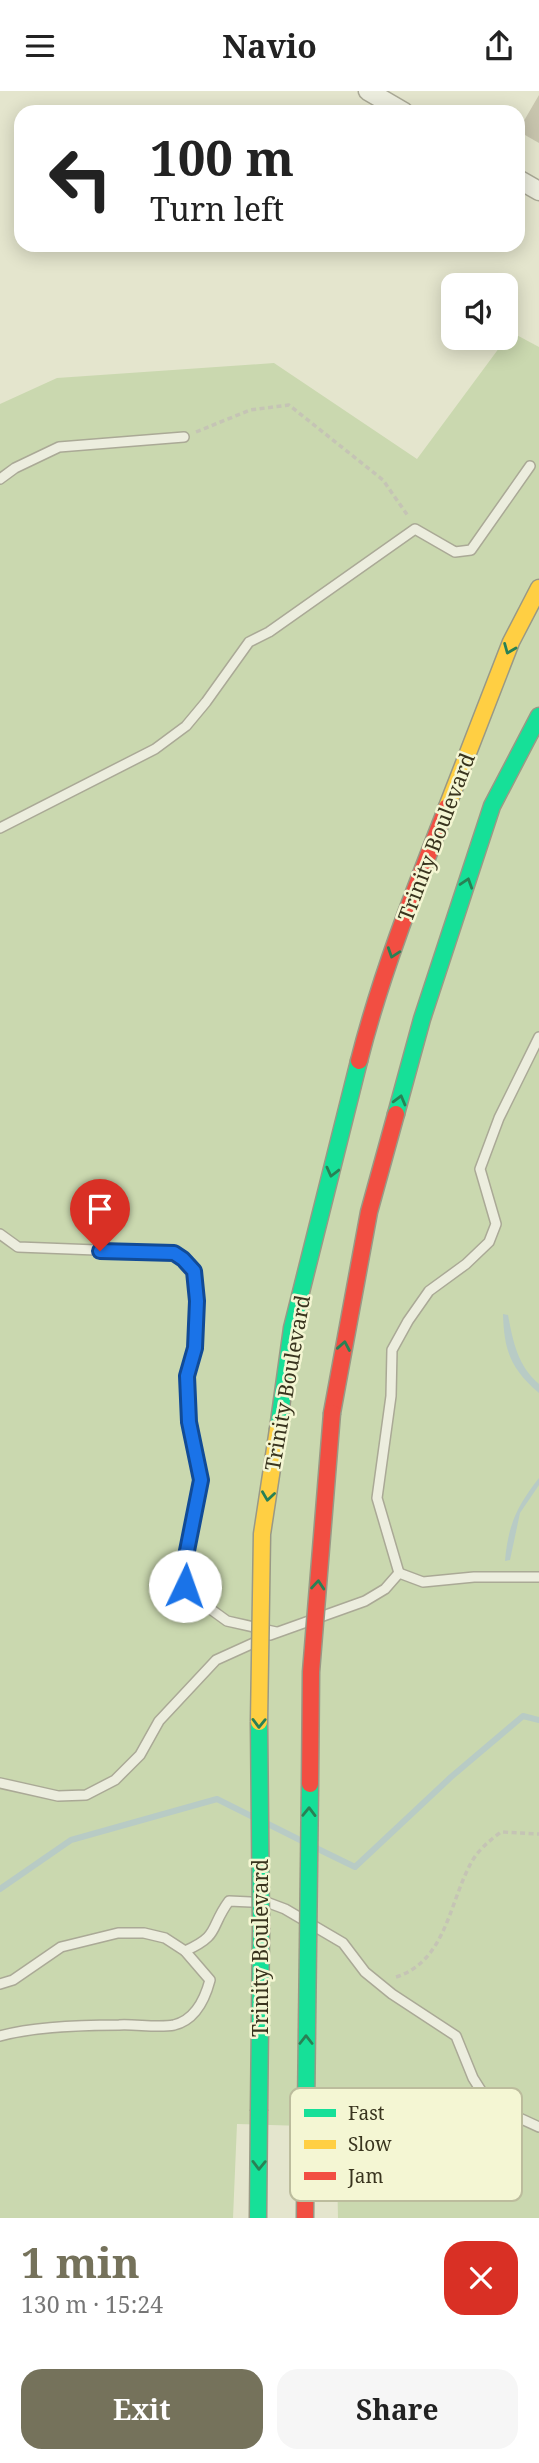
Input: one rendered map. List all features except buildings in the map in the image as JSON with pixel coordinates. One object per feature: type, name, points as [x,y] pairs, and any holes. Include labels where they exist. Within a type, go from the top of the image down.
[{"type":"main road","name":"Trinity Boulevard","points":[[258,2218],[261,1929],[258,1789],[262,1534],[292,1328],[369,1023],[412,896],[506,655],[539,588]]},
{"type":"main road","name":"Trinity Boulevard","points":[[306,2088],[311,1672],[332,1413],[369,1212],[422,1019],[492,806],[539,716]]},
{"type":"street","points":[[368,91],[392,105]]},
{"type":"lane","points":[[0,479],[15,468],[59,447],[184,437]]},
{"type":"lane","points":[[0,828],[155,749],[186,726],[249,642],[269,632],[415,529],[455,552],[471,550],[530,466]]},
{"type":"lane","points":[[399,1573],[377,1498],[391,1396],[392,1350],[429,1290],[466,1264],[489,1241],[496,1224],[480,1169],[499,1118],[539,1037]]},
{"type":"lane","points":[[0,1234],[18,1247],[174,1253],[194,1271],[197,1301],[195,1348],[187,1376],[189,1422],[201,1480],[184,1566],[185,1586],[198,1600],[227,1621],[276,1632]]},
{"type":"lane","points":[[399,1573],[424,1582],[474,1577],[539,1577]]},
{"type":"lane","points":[[0,1783],[58,1796],[86,1794],[115,1780],[141,1755],[159,1721],[216,1660],[276,1632],[365,1601],[385,1589],[399,1573]]},
{"type":"lane","points":[[186,1951],[205,1943],[214,1932],[229,1901],[269,1903],[285,1909],[342,1943],[365,1972],[378,1983],[456,2036],[472,2078],[479,2088]]},
{"type":"lane","points":[[0,1983],[13,1980],[61,1947],[118,1933],[144,1933],[165,1938],[186,1951],[209,1980],[206,1997],[194,2013],[175,2025],[118,2025],[18,2031],[0,2036]]},
{"type":"lane","points":[[522,2119],[539,2127]]},
{"type":"path","points":[[184,437],[250,410],[289,405],[383,480],[415,529]]},
{"type":"path","points":[[378,1983],[403,1975],[431,1955],[472,1861],[485,1844],[500,1832],[539,1834]]},
{"type":"green space","points":[[518,336],[539,347],[539,2218],[338,2218],[338,2201],[522,2201],[522,2088],[290,2088],[290,2126],[237,2124],[233,2218],[0,2218],[0,404],[57,378],[274,363],[417,459],[498,350],[518,350]]},
{"type":"shaded area","points":[[503,1314],[508,1315],[518,1353],[526,1369],[539,1384],[539,1393],[522,1376],[511,1358],[505,1339]]},
{"type":"shaded area","points":[[539,1478],[539,1485],[520,1513],[510,1560],[505,1561],[508,1537],[515,1517]]},
{"type":"waterway","points":[[314,1847],[355,1867],[451,1777],[523,1716],[539,1720]]},
{"type":"waterway","points":[[0,1889],[71,1840],[217,1799],[251,1816]]},
{"type":"waterway","points":[[264,1822],[304,1842]]},
{"type":"traffic: fast","points":[[396,1114],[422,1019],[492,806],[539,716]]},
{"type":"traffic: fast","points":[[278,1429],[292,1328],[359,1061]]},
{"type":"traffic: fast","points":[[259,1722],[259,2111]]},
{"type":"traffic: fast","points":[[306,2088],[310,1784]]},
{"type":"traffic: fast","points":[[258,2218],[259,2111]]},
{"type":"traffic: slow","points":[[447,807],[511,642],[539,588]]},
{"type":"traffic: slow","points":[[259,1722],[262,1534],[278,1429]]},
{"type":"traffic: jam","points":[[359,1061],[410,901],[447,807]]},
{"type":"traffic: jam","points":[[332,1413],[369,1212],[396,1114]]},
{"type":"traffic: jam","points":[[310,1784],[311,1672],[332,1413]]},
{"type":"traffic: jam","points":[[305,2201],[305,2218]]},
{"type":"route","points":[[100,1251],[174,1253],[194,1271],[197,1301],[195,1348],[187,1376],[189,1422],[201,1480],[184,1566],[185,1586]]}]
